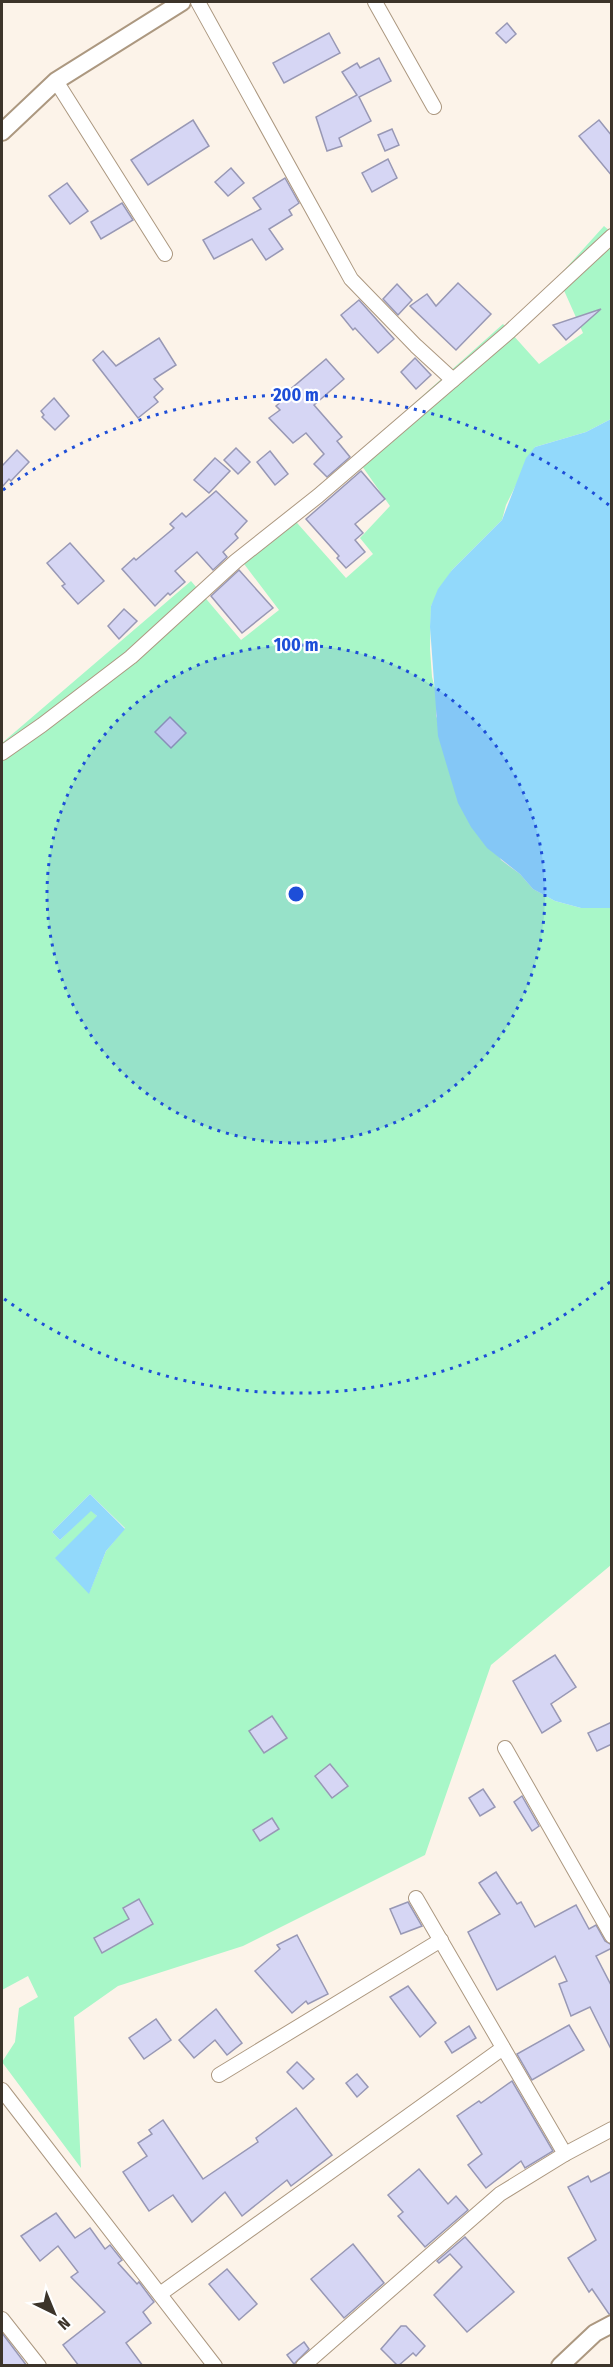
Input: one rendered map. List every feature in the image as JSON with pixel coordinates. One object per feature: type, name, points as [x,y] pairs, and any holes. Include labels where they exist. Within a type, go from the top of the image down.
[{"type":"street","points":[[2,132],[56,81],[182,2]]},
{"type":"street","points":[[198,2],[351,279],[416,346],[453,380]]},
{"type":"street","points":[[375,2],[434,107]]},
{"type":"street","points":[[56,81],[165,254]]},
{"type":"street","points":[[2,753],[131,657],[236,561],[318,496],[510,331],[612,236]]},
{"type":"street","points":[[505,1748],[612,1936]]},
{"type":"street","points":[[416,1898],[565,2154]]},
{"type":"street","points":[[219,2075],[441,1940]]},
{"type":"street","points":[[160,2294],[503,2048]]},
{"type":"street","points":[[2,2090],[215,2366]]},
{"type":"street","points":[[303,2366],[500,2194],[565,2154],[612,2129]]},
{"type":"street","points":[[2,2319],[39,2366]]},
{"type":"street","points":[[560,2366],[595,2333],[612,2324]]},
{"type":"green space","points":[[604,226],[612,233],[611,419],[586,432],[535,447],[506,505],[502,520],[452,570],[431,606],[430,649],[432,677],[437,696],[436,716],[501,860],[520,874],[533,889],[555,901],[581,908],[611,908],[611,1565],[491,1665],[425,1855],[243,1946],[118,1986],[74,2017],[81,2168],[2,2062],[15,2042],[19,2008],[38,1997],[28,1976],[2,1990],[2,743],[191,581],[241,640],[279,610],[238,556],[290,515],[346,578],[373,554],[360,538],[390,506],[355,456],[503,324],[539,364],[583,333],[558,277]],"holes":[[[90,1494],[125,1528],[106,1551],[89,1593],[97,1516],[91,1510],[60,1540],[52,1532]]]},
{"type":"water","points":[[611,419],[611,908],[581,908],[555,901],[533,889],[520,874],[487,848],[471,827],[458,803],[438,736],[430,627],[431,606],[438,589],[452,570],[502,520],[526,458],[535,447],[586,432]]},
{"type":"water","points":[[90,1494],[125,1529],[106,1551],[89,1594],[55,1558],[97,1516],[91,1511],[60,1540],[52,1532]]},
{"type":"building","points":[[507,23],[516,34],[506,43],[496,33]]},
{"type":"building","points":[[329,33],[340,53],[284,83],[273,63]]},
{"type":"building","points":[[379,58],[391,81],[359,97],[371,121],[339,138],[342,146],[327,151],[316,117],[357,95],[342,72],[357,63],[360,68]]},
{"type":"building","points":[[193,120],[209,146],[148,185],[131,160]]},
{"type":"building","points":[[599,120],[612,136],[612,176],[579,136]]},
{"type":"building","points":[[392,129],[399,145],[385,151],[378,135]]},
{"type":"building","points":[[388,159],[397,178],[372,192],[362,173]]},
{"type":"building","points":[[231,168],[244,183],[228,196],[215,182]]},
{"type":"building","points":[[285,178],[299,203],[289,210],[292,215],[269,229],[283,249],[266,260],[252,239],[214,259],[203,240],[261,209],[253,198]]},
{"type":"building","points":[[67,183],[88,211],[70,224],[49,196]]},
{"type":"building","points":[[122,203],[133,220],[101,239],[91,222]]},
{"type":"building","points":[[458,283],[491,314],[456,350],[410,306],[427,294],[436,306]]},
{"type":"building","points":[[397,284],[412,300],[398,315],[383,299]]},
{"type":"building","points":[[359,300],[394,339],[378,353],[355,328],[353,330],[341,315]]},
{"type":"building","points":[[601,309],[566,340],[553,325]]},
{"type":"building","points":[[159,338],[176,365],[154,379],[163,389],[154,397],[158,402],[138,418],[93,360],[103,351],[116,366]]},
{"type":"building","points":[[415,358],[431,375],[416,389],[401,372]]},
{"type":"building","points":[[326,359],[344,379],[314,405],[342,437],[337,441],[350,457],[327,477],[314,464],[324,454],[306,433],[293,443],[269,418],[280,410],[276,406],[288,396],[286,393]]},
{"type":"building","points":[[54,398],[69,416],[55,430],[42,417],[44,415],[41,411]]},
{"type":"building","points":[[236,448],[250,462],[238,474],[224,460]]},
{"type":"building","points":[[17,450],[29,462],[2,487],[2,466]]},
{"type":"building","points":[[270,451],[288,474],[275,485],[257,462]]},
{"type":"building","points":[[215,458],[230,471],[209,493],[194,480]]},
{"type":"building","points":[[361,471],[385,499],[355,524],[363,533],[355,540],[365,552],[346,568],[337,558],[339,556],[306,519]]},
{"type":"building","points":[[216,491],[247,521],[235,534],[238,538],[223,552],[227,557],[213,570],[197,552],[175,571],[185,582],[170,595],[168,593],[155,606],[122,569],[174,528],[170,524],[182,513],[186,517]]},
{"type":"building","points":[[70,543],[104,581],[78,604],[62,586],[65,584],[47,563]]},
{"type":"building","points":[[239,570],[273,608],[242,633],[211,596]]},
{"type":"building","points":[[124,609],[137,621],[119,639],[108,626]]},
{"type":"building","points":[[170,717],[186,733],[171,748],[155,732]]},
{"type":"building","points":[[555,1655],[576,1687],[551,1704],[561,1721],[542,1733],[513,1681]]},
{"type":"building","points":[[272,1716],[287,1738],[264,1753],[249,1731]]},
{"type":"building","points":[[612,1722],[612,1744],[597,1751],[588,1733]]},
{"type":"building","points":[[330,1764],[348,1786],[332,1798],[315,1776]]},
{"type":"building","points":[[483,1789],[495,1807],[480,1816],[469,1798]]},
{"type":"building","points":[[522,1796],[539,1826],[532,1831],[514,1802]]},
{"type":"building","points":[[272,1818],[279,1829],[260,1841],[253,1830]]},
{"type":"building","points":[[496,1872],[517,1904],[521,1902],[535,1927],[576,1905],[589,1929],[596,1925],[605,1941],[612,1945],[612,1948],[596,1956],[612,1987],[612,2051],[590,2007],[571,2016],[559,1984],[567,1981],[555,1956],[497,1990],[468,1932],[500,1914],[479,1883]]},
{"type":"building","points":[[139,1899],[153,1924],[102,1953],[94,1938],[129,1919],[123,1908]]},
{"type":"building","points":[[408,1902],[422,1926],[401,1934],[390,1909]]},
{"type":"building","points":[[297,1935],[328,1994],[308,2004],[306,2001],[292,2013],[255,1971],[280,1949],[277,1945]]},
{"type":"building","points":[[408,1986],[436,2023],[420,2037],[390,1997]]},
{"type":"building","points":[[216,2009],[242,2043],[227,2055],[215,2040],[194,2058],[179,2040]]},
{"type":"building","points":[[156,2019],[171,2040],[144,2059],[129,2038]]},
{"type":"building","points":[[569,2025],[584,2050],[532,2080],[517,2054]]},
{"type":"building","points":[[469,2026],[476,2038],[452,2053],[445,2042]]},
{"type":"building","points":[[297,2062],[314,2079],[303,2089],[287,2072]]},
{"type":"building","points":[[357,2074],[368,2087],[357,2097],[346,2083]]},
{"type":"building","points":[[512,2081],[553,2151],[525,2168],[521,2161],[486,2188],[468,2165],[482,2154],[457,2116],[479,2101],[481,2103]]},
{"type":"building","points":[[296,2108],[332,2155],[291,2186],[287,2180],[242,2216],[225,2192],[192,2222],[173,2195],[149,2211],[123,2172],[147,2156],[138,2143],[152,2134],[149,2130],[163,2120],[203,2179],[258,2142],[256,2138]]},
{"type":"building","points":[[419,2169],[448,2204],[456,2196],[468,2210],[425,2247],[398,2216],[403,2212],[388,2195]]},
{"type":"building","points":[[612,2171],[612,2314],[609,2314],[592,2289],[589,2292],[568,2258],[596,2240],[568,2187],[588,2176],[591,2182]]},
{"type":"building","points":[[56,2213],[75,2238],[90,2228],[105,2249],[110,2245],[122,2260],[118,2263],[137,2284],[139,2282],[154,2302],[143,2312],[151,2323],[126,2343],[143,2366],[79,2366],[63,2345],[105,2312],[71,2277],[78,2272],[58,2246],[40,2261],[21,2236]]},
{"type":"building","points":[[465,2237],[514,2292],[467,2332],[434,2295],[462,2267],[450,2254],[439,2263],[437,2261]]},
{"type":"building","points":[[353,2244],[384,2283],[344,2318],[311,2279]]},
{"type":"building","points":[[227,2269],[257,2304],[239,2320],[209,2284]]},
{"type":"building","points":[[401,2326],[406,2326],[425,2346],[416,2356],[413,2353],[398,2366],[381,2349]]},
{"type":"building","points":[[2,2333],[27,2366],[2,2366]]},
{"type":"building","points":[[304,2342],[309,2349],[294,2364],[287,2355]]}]
